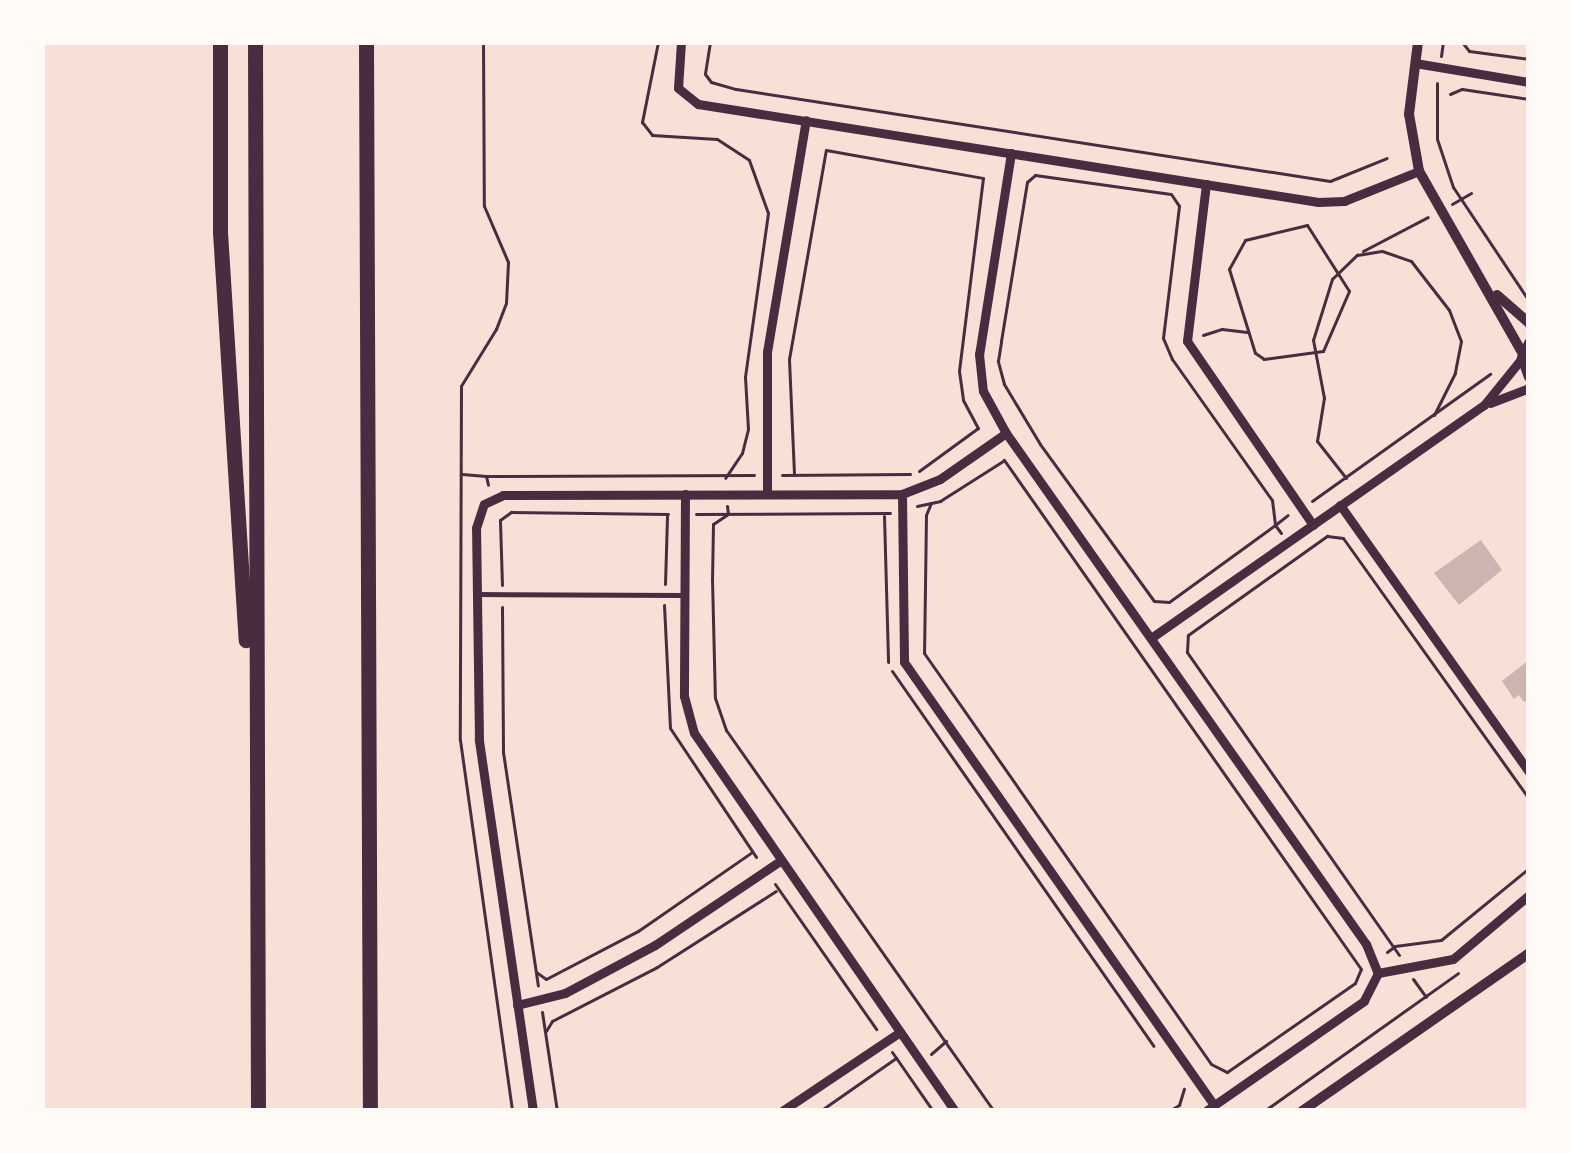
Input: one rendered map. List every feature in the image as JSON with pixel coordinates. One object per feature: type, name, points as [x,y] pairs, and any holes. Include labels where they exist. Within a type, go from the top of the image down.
[{"type":"highway","points":[[220,42],[220,232],[256,781]]},
{"type":"highway","points":[[255,42],[258,1111]]},
{"type":"highway","points":[[366,42],[370,1111]]},
{"type":"street","points":[[681,42],[676,77],[686,97],[806,120],[1332,203],[1419,172]]},
{"type":"street","points":[[1418,42],[1409,114],[1419,172],[1438,212],[1525,351],[1529,377]]},
{"type":"street","points":[[1414,63],[1529,82]]},
{"type":"street","points":[[767,494],[767,352],[806,120]]},
{"type":"street","points":[[1011,153],[980,354],[983,392],[1006,433],[1377,967],[1408,970],[1453,958],[1529,895]]},
{"type":"street","points":[[1206,184],[1187,341],[1313,525]]},
{"type":"street","points":[[1486,284],[1529,323]]},
{"type":"street","points":[[1484,405],[1525,351]]},
{"type":"street","points":[[1150,638],[1484,405],[1529,388]]},
{"type":"street","points":[[533,1111],[481,757],[478,515],[491,498],[902,494],[940,479],[1006,433]]},
{"type":"street","points":[[685,494],[687,713],[707,756],[955,1111]]},
{"type":"street","points":[[902,494],[904,662],[1210,1108],[1364,1001],[1377,967]]},
{"type":"street","points":[[1340,506],[1529,772]]},
{"type":"street","points":[[517,1005],[565,992],[677,933],[780,861]]},
{"type":"street","points":[[1302,1111],[1529,951]]},
{"type":"street","points":[[782,1111],[900,1032]]},
{"type":"lane","points":[[476,594],[683,595]]},
{"type":"path","points":[[658,42],[641,122],[652,134],[717,139],[749,160],[768,213],[746,376],[748,430],[742,453],[725,475],[728,514]]},
{"type":"path","points":[[710,42],[705,74],[711,82],[736,89],[1330,181],[1388,158]]},
{"type":"path","points":[[1443,42],[1437,140],[1460,199],[1529,301]]},
{"type":"path","points":[[1462,42],[1468,51],[1529,58]]},
{"type":"path","points":[[1450,94],[1462,89],[1529,99]]},
{"type":"path","points":[[460,474],[486,476],[915,474],[977,428],[963,400],[959,371],[983,178],[826,150],[789,358],[794,474]]},
{"type":"path","points":[[1035,175],[1171,194],[1178,206],[1163,338],[1172,359],[1272,500],[1275,524],[1169,602],[1154,601],[1040,445],[1012,401],[998,361],[1027,182],[1035,175]]},
{"type":"path","points":[[1346,478],[1317,441],[1324,398],[1313,355],[1315,321],[1339,271],[1361,253],[1472,193]]},
{"type":"path","points":[[1306,225],[1339,271],[1349,290],[1324,351],[1264,359],[1255,353],[1229,274],[1241,243],[1306,225]]},
{"type":"path","points":[[1361,253],[1382,251],[1411,261],[1449,310],[1461,341],[1459,357],[1434,416]]},
{"type":"path","points":[[1187,341],[1222,329],[1248,332]]},
{"type":"path","points":[[1301,508],[1500,365]]},
{"type":"path","points":[[557,1111],[503,752],[500,520],[511,512],[902,510],[931,503],[1004,460],[1361,969]]},
{"type":"path","points":[[486,476],[491,498]]},
{"type":"path","points":[[931,503],[926,515],[924,652],[1211,1064],[1227,1072],[1354,982],[1361,969]]},
{"type":"path","points":[[728,514],[713,524],[715,698],[726,730],[994,1111]]},
{"type":"path","points":[[1394,946],[1187,652],[1188,635],[1327,536],[1343,538],[1529,799]]},
{"type":"path","points":[[536,972],[546,979],[653,922],[792,821]]},
{"type":"path","points":[[1361,969],[1377,967],[1394,946],[1441,940],[1529,868]]},
{"type":"path","points":[[545,1033],[552,1021],[657,967],[771,891],[779,891]]},
{"type":"path","points":[[1408,970],[1426,997]]},
{"type":"path","points":[[1264,1111],[1462,970]]},
{"type":"path","points":[[820,1111],[896,1058]]},
{"type":"building","points":[[1481,540],[1502,570],[1459,605],[1434,573]]},
{"type":"building","points":[[1529,660],[1529,699],[1524,702],[1519,695],[1514,699],[1502,681]]}]
